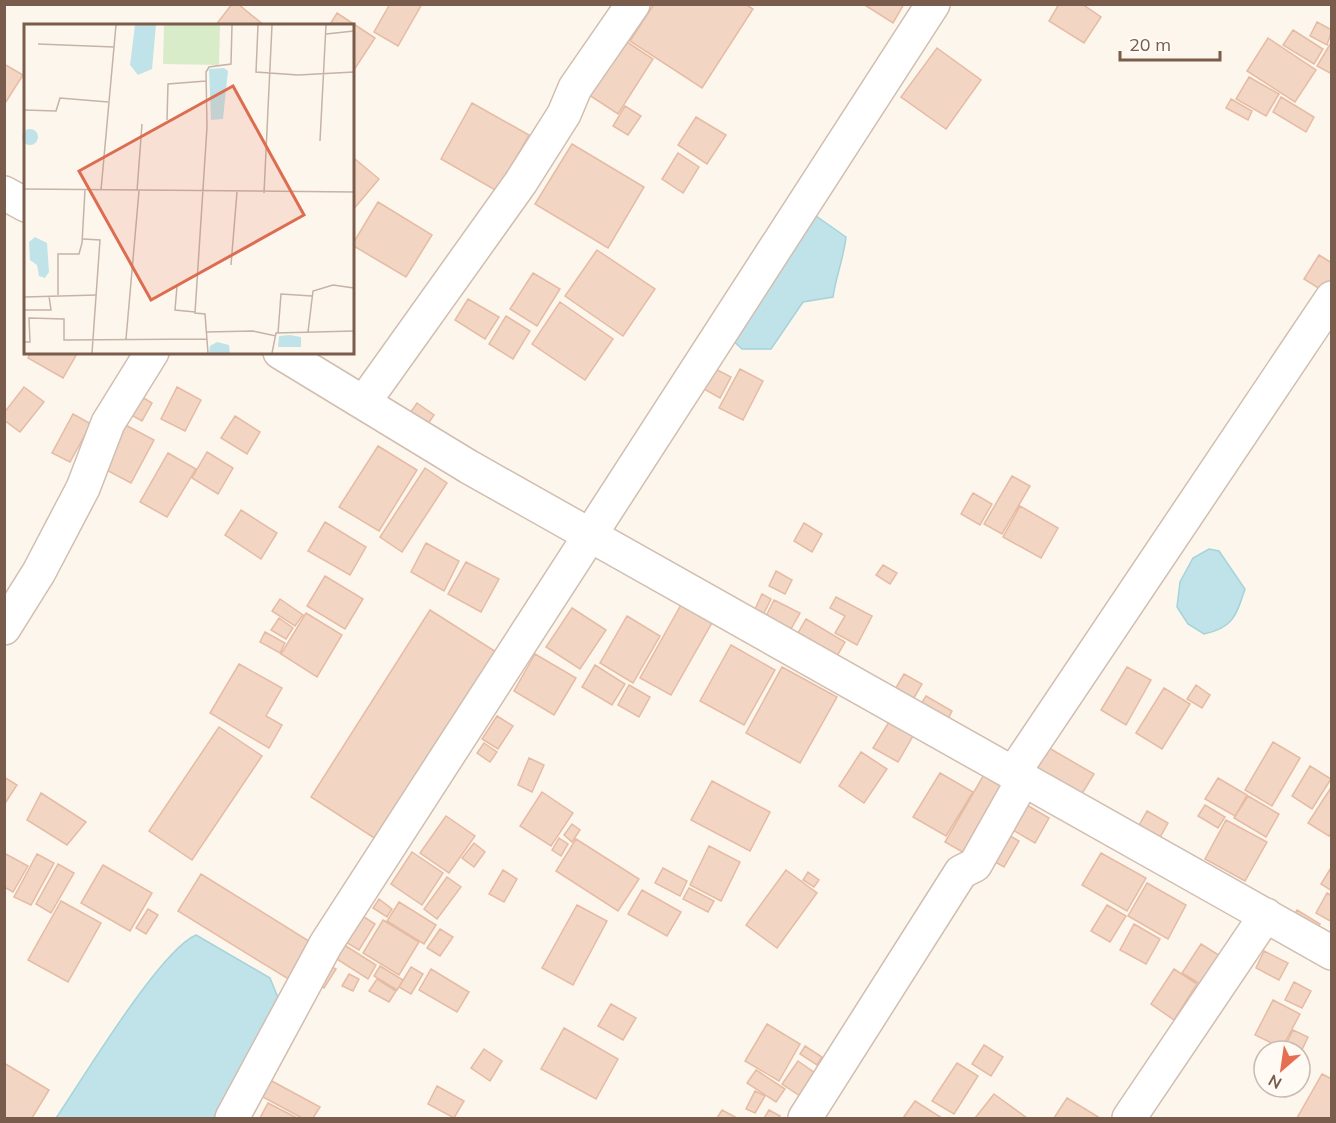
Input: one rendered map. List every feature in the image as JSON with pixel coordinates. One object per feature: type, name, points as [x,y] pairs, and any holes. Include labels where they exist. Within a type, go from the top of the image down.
[{"type":"street","points":[[364,402],[521,182],[564,114],[575,88],[633,4]]},
{"type":"street","points":[[232,1119],[326,944],[933,4]]},
{"type":"street","points":[[4,193],[24,204]]},
{"type":"street","points":[[804,1119],[961,872],[975,865],[1019,775],[1332,298]]},
{"type":"street","points":[[4,628],[39,572],[83,488],[108,423],[151,354]]},
{"type":"street","points":[[283,354],[469,467],[1332,953]]},
{"type":"street","points":[[1129,1119],[1266,915]]},
{"type":"water","points":[[809,211],[846,237],[833,297],[803,302],[771,349],[742,349],[728,336]]},
{"type":"water","points":[[1209,549],[1219,551],[1245,589],[1232,619],[1221,628],[1204,634],[1188,624],[1177,607],[1180,582],[1193,558]]},
{"type":"water","points":[[196,935],[270,978],[279,1000],[222,1118],[56,1118],[143,989],[181,946]]},
{"type":"building","points":[[232,4],[238,4],[263,24],[217,24]]},
{"type":"building","points":[[390,4],[422,4],[398,46],[374,32]]},
{"type":"building","points":[[654,4],[745,4],[753,9],[702,88],[630,41]]},
{"type":"building","points":[[863,4],[904,4],[893,23]]},
{"type":"building","points":[[1059,4],[1082,4],[1101,17],[1084,43],[1049,21]]},
{"type":"building","points":[[337,13],[354,24],[330,24]]},
{"type":"building","points":[[1317,22],[1332,30],[1327,45],[1310,36]]},
{"type":"building","points":[[354,24],[375,38],[354,70]]},
{"type":"building","points":[[1293,30],[1323,49],[1314,64],[1283,45]]},
{"type":"building","points":[[621,38],[653,59],[618,114],[586,93]]},
{"type":"building","points":[[1268,38],[1316,70],[1295,102],[1247,71]]},
{"type":"building","points":[[1332,41],[1332,74],[1317,66]]},
{"type":"building","points":[[937,48],[981,80],[946,129],[901,97]]},
{"type":"building","points":[[4,64],[23,75],[4,105]]},
{"type":"building","points":[[1249,77],[1279,94],[1266,116],[1236,99]]},
{"type":"building","points":[[1281,97],[1314,117],[1306,132],[1273,112]]},
{"type":"building","points":[[1231,99],[1252,111],[1248,120],[1226,108]]},
{"type":"building","points":[[472,103],[529,135],[497,191],[441,159]]},
{"type":"building","points":[[625,106],[641,116],[628,135],[613,126]]},
{"type":"building","points":[[696,117],[726,135],[707,164],[678,145]]},
{"type":"building","points":[[572,144],[644,187],[608,248],[535,204]]},
{"type":"building","points":[[678,153],[699,167],[683,193],[662,179]]},
{"type":"building","points":[[354,160],[379,179],[354,209]]},
{"type":"building","points":[[378,202],[432,235],[406,277],[354,246],[354,242]]},
{"type":"building","points":[[597,250],[655,289],[623,336],[565,296]]},
{"type":"building","points":[[1319,255],[1332,263],[1331,296],[1304,279]]},
{"type":"building","points":[[533,273],[560,289],[537,326],[510,309]]},
{"type":"building","points":[[468,299],[499,317],[485,339],[455,320]]},
{"type":"building","points":[[560,302],[613,339],[585,380],[532,344]]},
{"type":"building","points":[[506,316],[530,331],[513,359],[489,344]]},
{"type":"building","points":[[30,354],[77,354],[63,378],[28,358]]},
{"type":"building","points":[[706,364],[731,377],[720,398],[695,384]]},
{"type":"building","points":[[740,369],[763,381],[743,420],[719,408]]},
{"type":"building","points":[[24,387],[44,402],[20,432],[4,420],[4,413]]},
{"type":"building","points":[[177,387],[201,400],[185,431],[161,419]]},
{"type":"building","points":[[134,392],[152,403],[142,421],[124,411]]},
{"type":"building","points":[[417,403],[434,415],[424,430],[406,419]]},
{"type":"building","points":[[73,414],[91,424],[70,462],[52,453]]},
{"type":"building","points":[[235,416],[260,432],[247,454],[221,438]]},
{"type":"building","points":[[120,422],[154,440],[131,483],[97,465]]},
{"type":"building","points":[[378,446],[417,470],[379,531],[339,507]]},
{"type":"building","points":[[207,452],[233,468],[218,494],[192,478]]},
{"type":"building","points":[[168,453],[196,469],[167,517],[140,502]]},
{"type":"building","points":[[425,468],[447,483],[402,552],[380,537]]},
{"type":"building","points":[[1012,476],[1030,486],[1002,534],[984,524]]},
{"type":"building","points":[[973,493],[992,504],[980,525],[961,514]]},
{"type":"building","points":[[1020,506],[1058,528],[1041,558],[1003,537]]},
{"type":"building","points":[[241,510],[277,533],[261,559],[225,535]]},
{"type":"building","points":[[325,522],[366,547],[350,575],[308,551]]},
{"type":"building","points":[[804,523],[822,534],[812,552],[794,541]]},
{"type":"building","points":[[426,543],[459,561],[444,591],[411,572]]},
{"type":"building","points":[[466,562],[499,579],[481,612],[448,594]]},
{"type":"building","points":[[883,565],[897,573],[890,584],[876,575]]},
{"type":"building","points":[[776,571],[792,580],[785,594],[769,586]]},
{"type":"building","points":[[325,576],[363,599],[345,629],[307,606]]},
{"type":"building","points":[[762,594],[771,599],[764,613],[755,609]]},
{"type":"building","points":[[836,597],[872,616],[857,645],[835,633],[845,616],[830,608]]},
{"type":"building","points":[[280,599],[303,615],[295,626],[272,611]]},
{"type":"building","points":[[774,600],[800,613],[791,629],[766,616]]},
{"type":"building","points":[[682,603],[713,621],[671,695],[640,678]]},
{"type":"building","points":[[572,608],[606,630],[580,669],[546,647]]},
{"type":"building","points":[[430,610],[504,657],[385,845],[311,797]]},
{"type":"building","points":[[306,613],[342,635],[317,677],[281,654]]},
{"type":"building","points":[[627,616],[660,636],[633,683],[600,663]]},
{"type":"building","points":[[279,618],[293,628],[286,639],[271,630]]},
{"type":"building","points":[[806,619],[845,642],[837,656],[798,633]]},
{"type":"building","points":[[265,632],[285,643],[280,653],[260,642]]},
{"type":"building","points":[[731,645],[775,670],[744,725],[700,701]]},
{"type":"building","points":[[535,654],[576,678],[554,715],[514,691]]},
{"type":"building","points":[[239,664],[282,688],[266,716],[282,725],[269,748],[210,713]]},
{"type":"building","points":[[595,665],[625,684],[612,705],[582,687]]},
{"type":"building","points":[[782,667],[837,697],[800,763],[746,733]]},
{"type":"building","points":[[1127,667],[1151,680],[1126,725],[1101,710]]},
{"type":"building","points":[[904,674],[922,684],[911,703],[893,693]]},
{"type":"building","points":[[629,685],[650,697],[639,717],[618,705]]},
{"type":"building","points":[[1196,685],[1210,695],[1202,708],[1187,699]]},
{"type":"building","points":[[1164,688],[1190,704],[1162,749],[1136,733]]},
{"type":"building","points":[[926,696],[952,711],[945,725],[918,709]]},
{"type":"building","points":[[497,716],[513,726],[498,749],[482,739]]},
{"type":"building","points":[[889,722],[913,736],[898,762],[873,748]]},
{"type":"building","points":[[219,727],[262,756],[192,860],[149,831]]},
{"type":"building","points":[[1273,742],[1300,758],[1272,806],[1245,790]]},
{"type":"building","points":[[484,743],[497,752],[490,762],[477,753]]},
{"type":"building","points":[[1049,748],[1094,774],[1080,797],[1036,771]]},
{"type":"building","points":[[861,752],[887,769],[864,803],[839,786]]},
{"type":"building","points":[[529,758],[544,765],[532,792],[518,785]]},
{"type":"building","points":[[1310,766],[1331,779],[1312,809],[1292,796]]},
{"type":"building","points":[[986,771],[1014,787],[973,858],[945,842]]},
{"type":"building","points":[[940,773],[973,792],[946,836],[913,817]]},
{"type":"building","points":[[4,777],[17,785],[4,805]]},
{"type":"building","points":[[1218,778],[1247,795],[1235,816],[1205,799]]},
{"type":"building","points":[[712,781],[770,812],[750,851],[691,820]]},
{"type":"building","points":[[1332,786],[1332,832],[1329,836],[1308,823]]},
{"type":"building","points":[[542,792],[573,813],[551,846],[520,826]]},
{"type":"building","points":[[41,793],[86,822],[67,845],[27,820]]},
{"type":"building","points":[[1248,796],[1279,814],[1266,837],[1234,818]]},
{"type":"building","points":[[1020,801],[1049,818],[1035,843],[1006,826]]},
{"type":"building","points":[[1205,805],[1225,817],[1218,828],[1198,816]]},
{"type":"building","points":[[1147,811],[1168,823],[1158,841],[1137,829]]},
{"type":"building","points":[[446,816],[475,836],[449,873],[420,853]]},
{"type":"building","points":[[1226,820],[1267,842],[1245,881],[1205,859]]},
{"type":"building","points":[[572,824],[580,830],[572,842],[564,835]]},
{"type":"building","points":[[1003,832],[1019,841],[1004,867],[988,858]]},
{"type":"building","points":[[559,838],[568,844],[561,856],[552,850]]},
{"type":"building","points":[[576,839],[639,879],[618,911],[556,871]]},
{"type":"building","points":[[474,843],[485,852],[474,867],[462,858]]},
{"type":"building","points":[[709,846],[740,862],[721,901],[690,885]]},
{"type":"building","points":[[412,852],[443,873],[422,905],[391,884]]},
{"type":"building","points":[[4,853],[28,866],[13,892],[4,887]]},
{"type":"building","points":[[1101,853],[1146,878],[1127,911],[1082,885]]},
{"type":"building","points":[[37,854],[54,863],[31,905],[14,897]]},
{"type":"building","points":[[58,864],[74,873],[51,913],[36,904]]},
{"type":"building","points":[[103,865],[152,893],[130,931],[81,903]]},
{"type":"building","points":[[1332,866],[1332,891],[1321,884]]},
{"type":"building","points":[[663,868],[687,881],[680,896],[655,883]]},
{"type":"building","points":[[503,870],[517,879],[504,902],[489,894]]},
{"type":"building","points":[[786,870],[817,893],[777,948],[746,925]]},
{"type":"building","points":[[808,872],[819,880],[814,887],[803,880]]},
{"type":"building","points":[[201,874],[312,943],[290,980],[178,911]]},
{"type":"building","points":[[447,877],[461,887],[437,919],[424,909]]},
{"type":"building","points":[[1147,883],[1186,905],[1168,939],[1128,916]]},
{"type":"building","points":[[689,888],[714,901],[708,912],[683,899]]},
{"type":"building","points":[[642,890],[681,912],[667,936],[628,914]]},
{"type":"building","points":[[1327,893],[1332,896],[1332,922],[1316,913]]},
{"type":"building","points":[[379,899],[392,909],[387,917],[373,908]]},
{"type":"building","points":[[61,901],[101,923],[68,982],[28,960]]},
{"type":"building","points":[[399,902],[436,925],[424,944],[387,921]]},
{"type":"building","points":[[577,905],[607,921],[573,985],[542,968]]},
{"type":"building","points":[[1107,905],[1126,916],[1110,942],[1091,931]]},
{"type":"building","points":[[148,909],[158,915],[146,934],[136,928]]},
{"type":"building","points":[[1297,910],[1320,924],[1312,937],[1289,923]]},
{"type":"building","points":[[361,915],[375,924],[359,950],[344,941]]},
{"type":"building","points":[[383,920],[419,942],[399,975],[363,953]]},
{"type":"building","points":[[1134,924],[1160,939],[1146,964],[1120,950]]},
{"type":"building","points":[[440,929],[453,937],[440,956],[427,948]]},
{"type":"building","points":[[338,941],[376,965],[368,979],[329,954]]},
{"type":"building","points":[[1201,944],[1225,959],[1207,988],[1182,973]]},
{"type":"building","points":[[1264,951],[1288,963],[1279,980],[1256,968]]},
{"type":"building","points":[[321,961],[336,969],[324,988],[310,980]]},
{"type":"building","points":[[380,966],[403,980],[397,990],[374,976]]},
{"type":"building","points":[[411,967],[423,974],[411,994],[399,987]]},
{"type":"building","points":[[431,969],[469,992],[457,1012],[419,990]]},
{"type":"building","points":[[1174,969],[1197,984],[1174,1020],[1151,1004]]},
{"type":"building","points":[[349,974],[359,979],[353,991],[342,986]]},
{"type":"building","points":[[377,979],[396,991],[389,1002],[369,991]]},
{"type":"building","points":[[1294,982],[1311,991],[1302,1008],[1285,1000]]},
{"type":"building","points":[[1273,1000],[1300,1014],[1287,1039],[1263,1039],[1255,1035]]},
{"type":"building","points":[[611,1004],[636,1018],[623,1040],[598,1026]]},
{"type":"building","points":[[767,1024],[800,1044],[779,1081],[745,1061]]},
{"type":"building","points":[[564,1028],[618,1059],[596,1099],[541,1069]]},
{"type":"building","points":[[1293,1030],[1308,1037],[1307,1039],[1289,1039]]},
{"type":"building","points":[[984,1045],[1003,1057],[991,1076],[972,1064]]},
{"type":"building","points":[[805,1046],[822,1057],[817,1065],[800,1054]]},
{"type":"building","points":[[484,1049],[502,1061],[490,1081],[471,1068]]},
{"type":"building","points":[[798,1061],[818,1075],[803,1098],[782,1084]]},
{"type":"building","points":[[4,1063],[49,1090],[32,1118],[4,1118]]},
{"type":"building","points":[[957,1063],[978,1076],[954,1114],[932,1101]]},
{"type":"building","points":[[756,1070],[785,1089],[776,1102],[747,1083]]},
{"type":"building","points":[[1322,1074],[1332,1079],[1332,1118],[1297,1118],[1308,1099],[1312,1099],[1312,1092]]},
{"type":"building","points":[[270,1080],[320,1107],[313,1118],[302,1118],[261,1096]]},
{"type":"building","points":[[437,1086],[464,1101],[454,1118],[428,1104]]},
{"type":"building","points":[[755,1091],[765,1096],[755,1113],[746,1109]]},
{"type":"building","points":[[994,1094],[1027,1118],[975,1118]]},
{"type":"building","points":[[1067,1098],[1100,1118],[1054,1118]]},
{"type":"building","points":[[915,1101],[942,1118],[903,1118]]},
{"type":"building","points":[[268,1103],[297,1118],[260,1118]]},
{"type":"building","points":[[722,1110],[737,1118],[717,1118]]},
{"type":"building","points":[[769,1110],[780,1116],[764,1118]]}]
